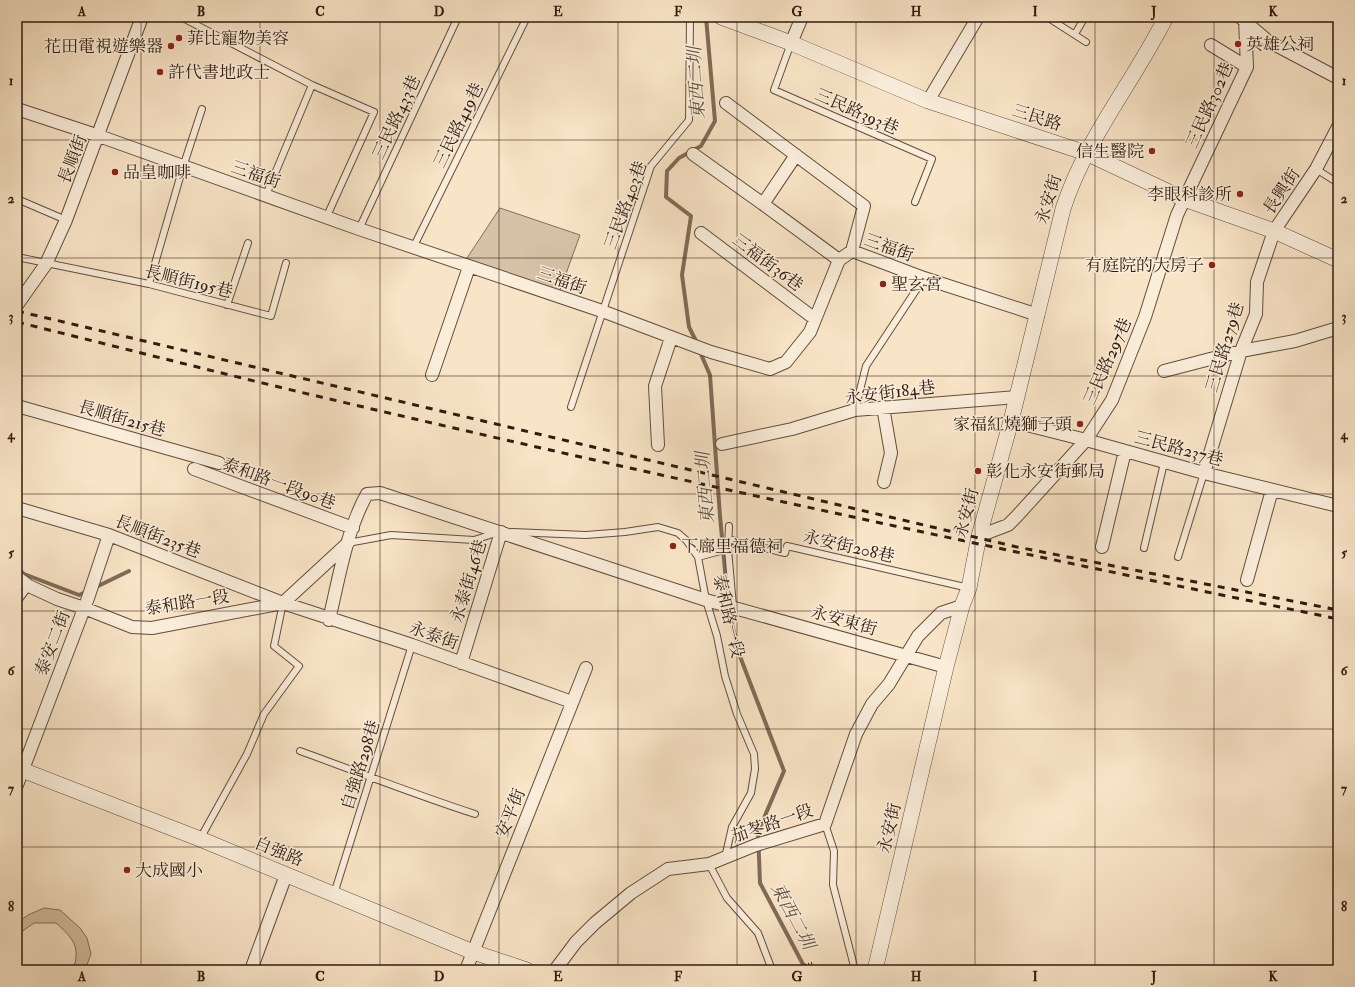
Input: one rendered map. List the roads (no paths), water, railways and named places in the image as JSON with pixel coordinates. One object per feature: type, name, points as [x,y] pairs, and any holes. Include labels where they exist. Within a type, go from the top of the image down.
[{"type":"street","name":"長順街","points":[[17,305],[46,264],[66,220],[99,136],[142,17]]},
{"type":"street","name":"三民路","points":[[721,17],[791,43],[928,101],[1086,153],[1184,200],[1274,231],[1338,260]]},
{"type":"street","points":[[791,43],[802,17]]},
{"type":"street","points":[[928,101],[978,17]]},
{"type":"street","name":"永安街","points":[[875,970],[946,667],[962,606],[969,588],[978,536],[1011,421],[1063,209],[1072,182],[1086,153],[1163,18]]},
{"type":"street","points":[[1242,19],[1268,41],[1338,78]]},
{"type":"street","name":"三民路302巷","points":[[1184,200],[1247,68],[1242,19]]},
{"type":"street","points":[[1211,45],[1247,68]]},
{"type":"street","points":[[726,103],[864,206],[852,251]]},
{"type":"street","name":"三福街","points":[[17,108],[327,216],[359,229],[414,246],[469,267],[602,311],[696,347],[770,368],[786,362],[810,332],[839,260],[852,251],[924,278],[1038,315]]},
{"type":"street","name":"長興街","points":[[1274,231],[1316,169],[1338,127]]},
{"type":"street","points":[[693,154],[839,260]]},
{"type":"street","points":[[763,204],[796,155]]},
{"type":"street","name":"三民路297巷","points":[[978,536],[1008,524],[1051,480],[1086,440],[1112,400],[1145,317],[1177,215],[1184,200]]},
{"type":"street","name":"三民路279巷","points":[[1204,473],[1241,351],[1256,314],[1258,282],[1274,231]]},
{"type":"street","name":"三福街36巷","points":[[701,233],[815,319]]},
{"type":"street","points":[[432,375],[469,267]]},
{"type":"street","points":[[1164,371],[1241,351],[1295,341],[1338,328]]},
{"type":"street","points":[[658,445],[655,386],[672,338]]},
{"type":"street","name":"永安街184巷","points":[[722,444],[792,429],[855,410],[1017,397]]},
{"type":"street","name":"長順街215巷","points":[[17,406],[218,463]]},
{"type":"street","points":[[883,407],[891,454],[884,482]]},
{"type":"street","name":"三民路237巷","points":[[1011,421],[1086,440],[1164,463],[1338,506]]},
{"type":"street","points":[[1102,547],[1125,451]]},
{"type":"street","name":"泰和路一段90巷","points":[[194,469],[353,528]]},
{"type":"street","points":[[1246,580],[1272,490]]},
{"type":"street","name":"泰和路一段","points":[[329,620],[348,543],[367,494],[380,493],[501,532]]},
{"type":"street","name":"長順街235巷","points":[[17,508],[109,535],[283,603]]},
{"type":"street","points":[[501,532],[706,600]]},
{"type":"street","name":"永泰街46巷","points":[[460,663],[501,532]]},
{"type":"street","name":"泰安二街","points":[[17,785],[20,769],[88,597],[109,535]]},
{"type":"street","name":"泰和路一段","points":[[17,577],[29,586],[56,599],[88,597],[132,627],[152,628],[283,603],[348,543]]},
{"type":"street","name":"永安東街","points":[[706,600],[733,606],[946,667]]},
{"type":"street","name":"永泰街","points":[[283,603],[329,620],[412,645],[572,702]]},
{"type":"street","name":"茄苳路一段","points":[[555,970],[585,933],[631,894],[668,869],[709,864],[756,845],[825,824],[856,734],[872,704],[889,684],[905,655],[918,636],[941,613],[962,606]]},
{"type":"street","name":"安平街","points":[[466,970],[586,668]]},
{"type":"street","name":"自強路","points":[[20,769],[200,839],[473,952],[527,970]]},
{"type":"street","points":[[251,970],[286,875]]},
{"type":"lane","points":[[181,17],[312,85],[374,112],[327,216]]},
{"type":"lane","name":"三民路433巷","points":[[359,229],[458,17]]},
{"type":"lane","name":"三民路419巷","points":[[414,246],[527,17]]},
{"type":"lane","name":"三民路403巷","points":[[571,407],[651,166],[689,120],[690,17]]},
{"type":"lane","points":[[1047,17],[1086,42]]},
{"type":"lane","points":[[1075,34],[1085,17]]},
{"type":"lane","name":"三民路393巷","points":[[791,43],[774,90],[932,159],[915,202]]},
{"type":"lane","points":[[266,195],[312,85]]},
{"type":"lane","points":[[148,284],[202,109]]},
{"type":"lane","name":"長興街","points":[[1316,169],[1338,183]]},
{"type":"lane","points":[[17,199],[66,220]]},
{"type":"lane","points":[[226,305],[248,243]]},
{"type":"lane","name":"長順街195巷","points":[[17,257],[148,284],[271,316],[286,263]]},
{"type":"lane","points":[[855,410],[866,366],[924,278]]},
{"type":"lane","points":[[1144,548],[1164,463]]},
{"type":"lane","points":[[1178,557],[1204,473]]},
{"type":"lane","points":[[729,526],[728,549],[733,606]]},
{"type":"lane","name":"泰和路一段","points":[[348,543],[391,535],[474,540],[501,532],[586,535],[625,532],[658,527],[678,533],[686,540],[698,557],[706,600],[717,636],[725,676],[737,714],[754,754],[755,769],[751,794],[732,827],[725,858]]},
{"type":"lane","name":"永安街208巷","points":[[728,539],[785,553],[787,546],[969,588]]},
{"type":"lane","points":[[698,557],[728,549]]},
{"type":"lane","points":[[17,602],[29,586]]},
{"type":"lane","points":[[200,839],[247,754],[264,714],[299,666],[274,646],[283,603]]},
{"type":"lane","name":"自強路298巷","points":[[334,894],[412,645]]},
{"type":"lane","points":[[300,751],[371,776],[412,793],[475,814]]},
{"type":"lane","points":[[825,824],[834,851],[833,885],[855,970]]},
{"type":"lane","points":[[709,864],[727,898],[758,933],[772,970]]},
{"type":"waterway","name":"東西二圳","points":[[697,343],[689,327],[682,275],[691,216],[666,197],[667,171],[679,158],[701,146],[715,121],[706,17]]},
{"type":"waterway","name":"東西二圳","points":[[700,352],[710,375],[720,516],[729,613],[741,659],[784,771],[758,832],[760,883],[806,970]]},
{"type":"waterway","points":[[17,568],[24,574],[79,595],[88,591]]},
{"type":"waterway","points":[[94,588],[129,571]]},
{"type":"railway","points":[[17,311],[1017,547],[1338,610]]},
{"type":"railway","points":[[17,322],[283,388],[575,456],[956,539],[1338,619]]},
{"type":"place","name":"菲比寵物美容","points":[[179,38]]},
{"type":"place","name":"英雄公祠","points":[[1238,44]]},
{"type":"place","name":"花田電視遊樂器","points":[[171,46]]},
{"type":"place","name":"許代書地政士","points":[[160,72]]},
{"type":"place","name":"信生醫院","points":[[1152,151]]},
{"type":"place","name":"品皇咖啡","points":[[115,172]]},
{"type":"place","name":"李眼科診所","points":[[1240,194]]},
{"type":"place","name":"有庭院的大房子","points":[[1212,265]]},
{"type":"place","name":"聖玄宮","points":[[883,284]]},
{"type":"place","name":"家福紅燒獅子頭","points":[[1080,424]]},
{"type":"place","name":"彰化永安街郵局","points":[[978,471]]},
{"type":"place","name":"下廍里福德祠","points":[[673,546]]},
{"type":"place","name":"大成國小","points":[[127,870]]}]
